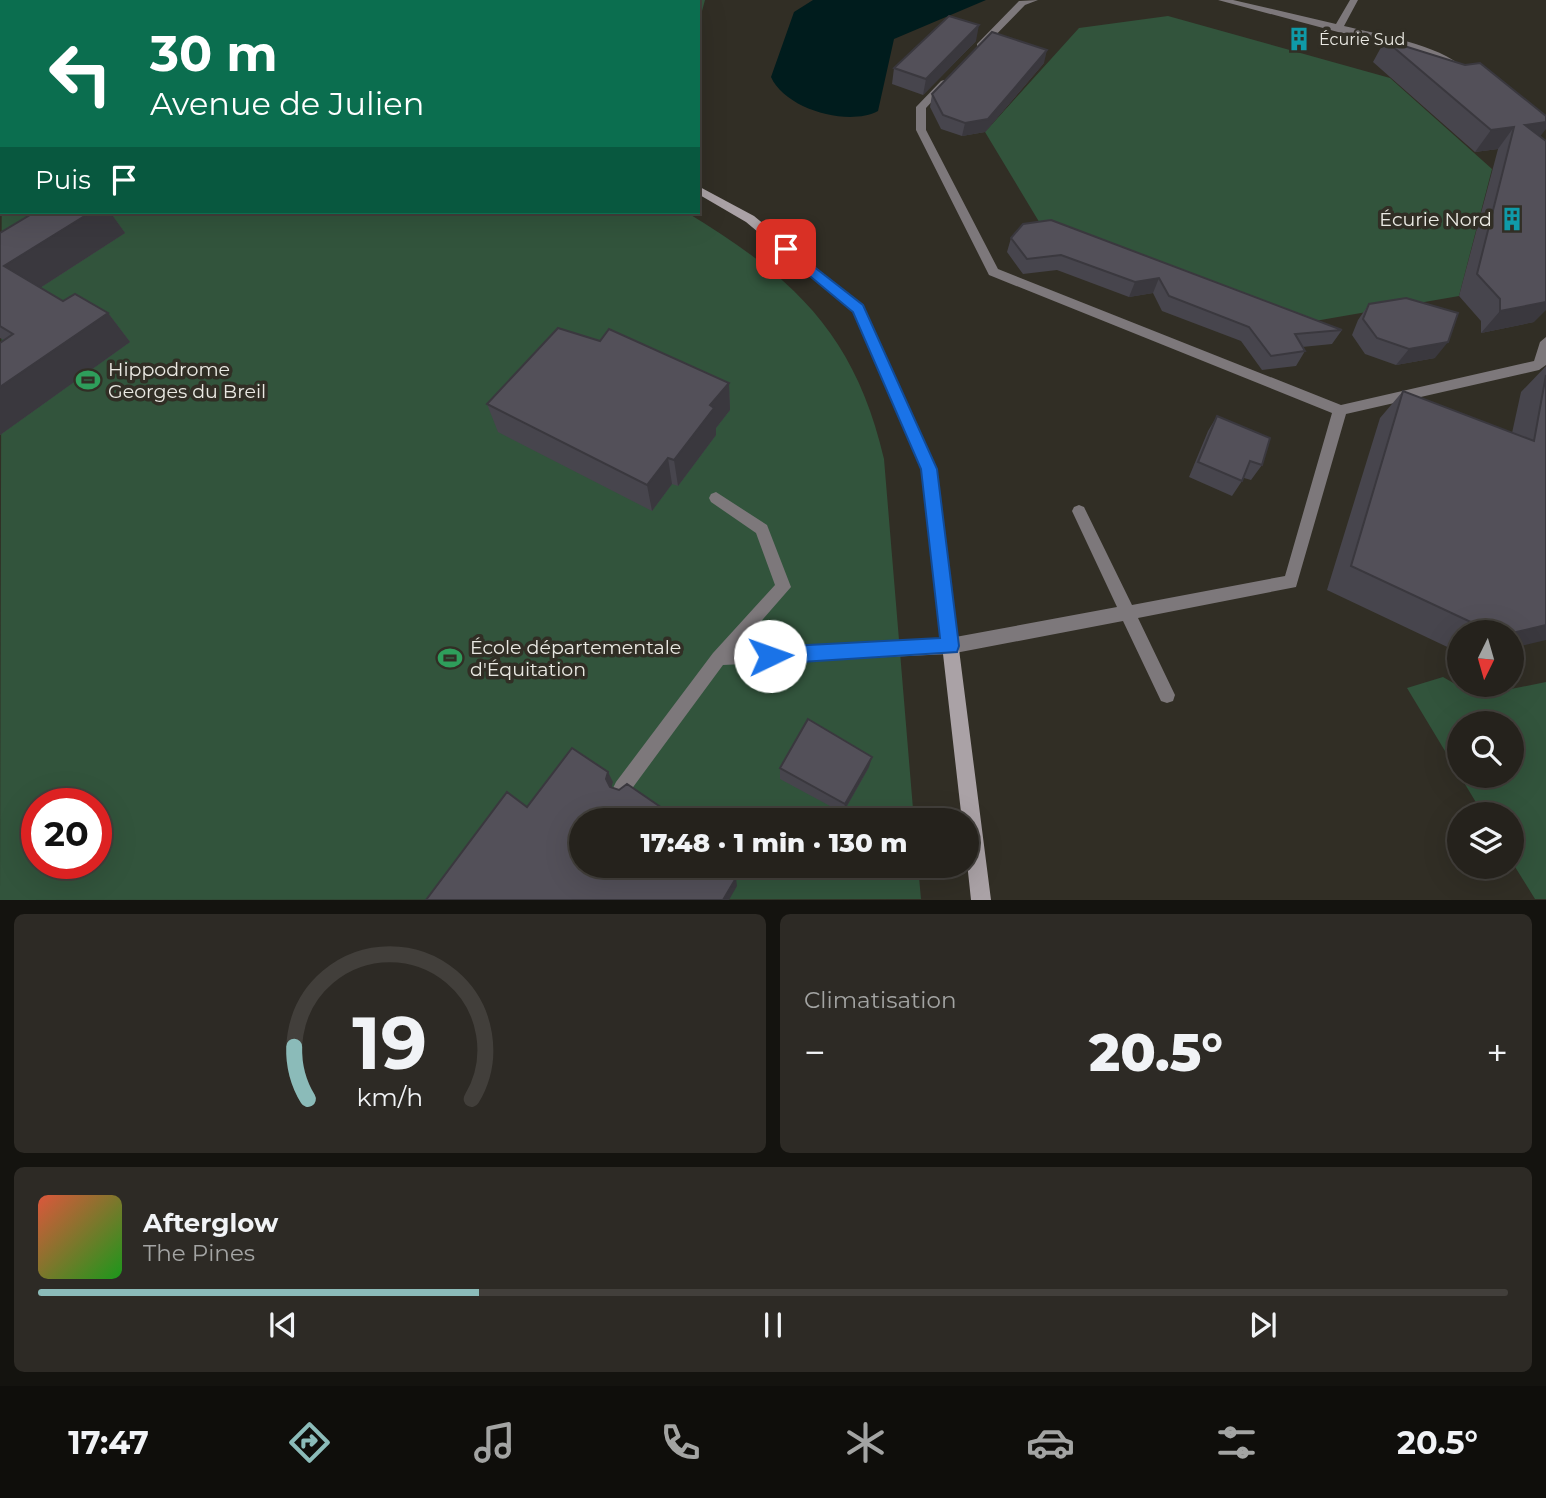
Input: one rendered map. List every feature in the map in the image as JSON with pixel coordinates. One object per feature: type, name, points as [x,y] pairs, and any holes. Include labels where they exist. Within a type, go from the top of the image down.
[{"type":"street","points":[[700,190],[750,219],[858,309],[929,469],[981,900]]},
{"type":"lane","points":[[967,60],[1022,3],[1034,0]]},
{"type":"lane","points":[[1222,0],[1390,40],[1442,57],[1471,75]]},
{"type":"lane","points":[[1338,29],[1354,0]]},
{"type":"lane","points":[[958,69],[922,107],[920,130],[993,272],[1340,410],[1539,365],[1546,342]]},
{"type":"lane","points":[[719,659],[950,646],[1291,582],[1340,410]]},
{"type":"lane","points":[[622,788],[719,659],[783,587],[762,529],[716,498]]},
{"type":"lane","points":[[1079,510],[1167,695]]},
{"type":"green space","points":[[700,0],[705,0],[700,19]]},
{"type":"green space","points":[[1168,16],[1390,78],[1492,169],[1459,296],[1286,326],[1047,235],[985,132],[1079,28]]},
{"type":"green space","name":"École départementale d'Équitation","points":[[2,214],[689,214],[758,260],[788,285],[814,312],[837,342],[856,376],[872,415],[884,459],[913,808],[569,808],[569,878],[919,878],[921,899],[0,900]]},
{"type":"green space","points":[[1443,677],[1447,679],[1447,697],[1524,697],[1524,686],[1546,682],[1546,899],[1535,899],[1523,879],[1524,802],[1476,802],[1467,788],[1524,788],[1524,711],[1447,711],[1447,754],[1407,688]]},
{"type":"water","points":[[813,0],[986,0],[894,39],[878,111],[851,117],[835,116],[803,106],[789,98],[771,77],[794,12]]},
{"type":"building","points":[[949,16],[979,25],[926,79],[894,68]]},
{"type":"building","points":[[992,32],[1047,50],[988,119],[965,123],[943,115],[932,94]]},
{"type":"building","points":[[1385,40],[1465,65],[1480,63],[1546,116],[1546,122],[1525,125],[1546,141],[1546,302],[1500,311],[1500,299],[1477,274],[1514,127],[1491,130]]},
{"type":"building","points":[[32,214],[88,214],[4,266],[63,301],[75,294],[108,313],[0,387],[0,343],[13,334],[0,326],[0,233]]},
{"type":"building","points":[[1051,220],[1342,330],[1295,334],[1305,351],[1271,356],[1249,327],[1169,296],[1159,278],[1135,282],[1061,255],[1027,259],[1011,238],[1023,224]]},
{"type":"building","points":[[1406,298],[1458,313],[1448,342],[1409,349],[1377,338],[1363,319],[1369,304]]},
{"type":"building","points":[[558,328],[600,341],[609,329],[729,383],[710,405],[714,408],[674,460],[668,458],[647,485],[487,404]]},
{"type":"building","points":[[1546,375],[1546,625],[1524,630],[1524,620],[1466,620],[1351,566],[1403,391],[1534,441]]},
{"type":"building","points":[[1217,416],[1270,438],[1262,465],[1250,461],[1242,481],[1198,462]]},
{"type":"building","points":[[808,719],[872,757],[845,804],[780,768]]},
{"type":"building","points":[[572,748],[608,772],[606,779],[610,787],[619,790],[627,784],[662,808],[569,808],[569,878],[736,878],[723,900],[426,900],[507,792],[527,807]]},
{"type":"place","name":"Écurie Sud","points":[[1299,39]]},
{"type":"place","name":"Écurie Nord","points":[[1512,219]]},
{"type":"place","name":"Hippodrome Georges du Breil","points":[[88,380]]},
{"type":"place","name":"École départementale d'Équitation","points":[[450,658]]},
{"type":"route","points":[[770,656],[950,646],[929,469],[858,309],[786,249]]}]
